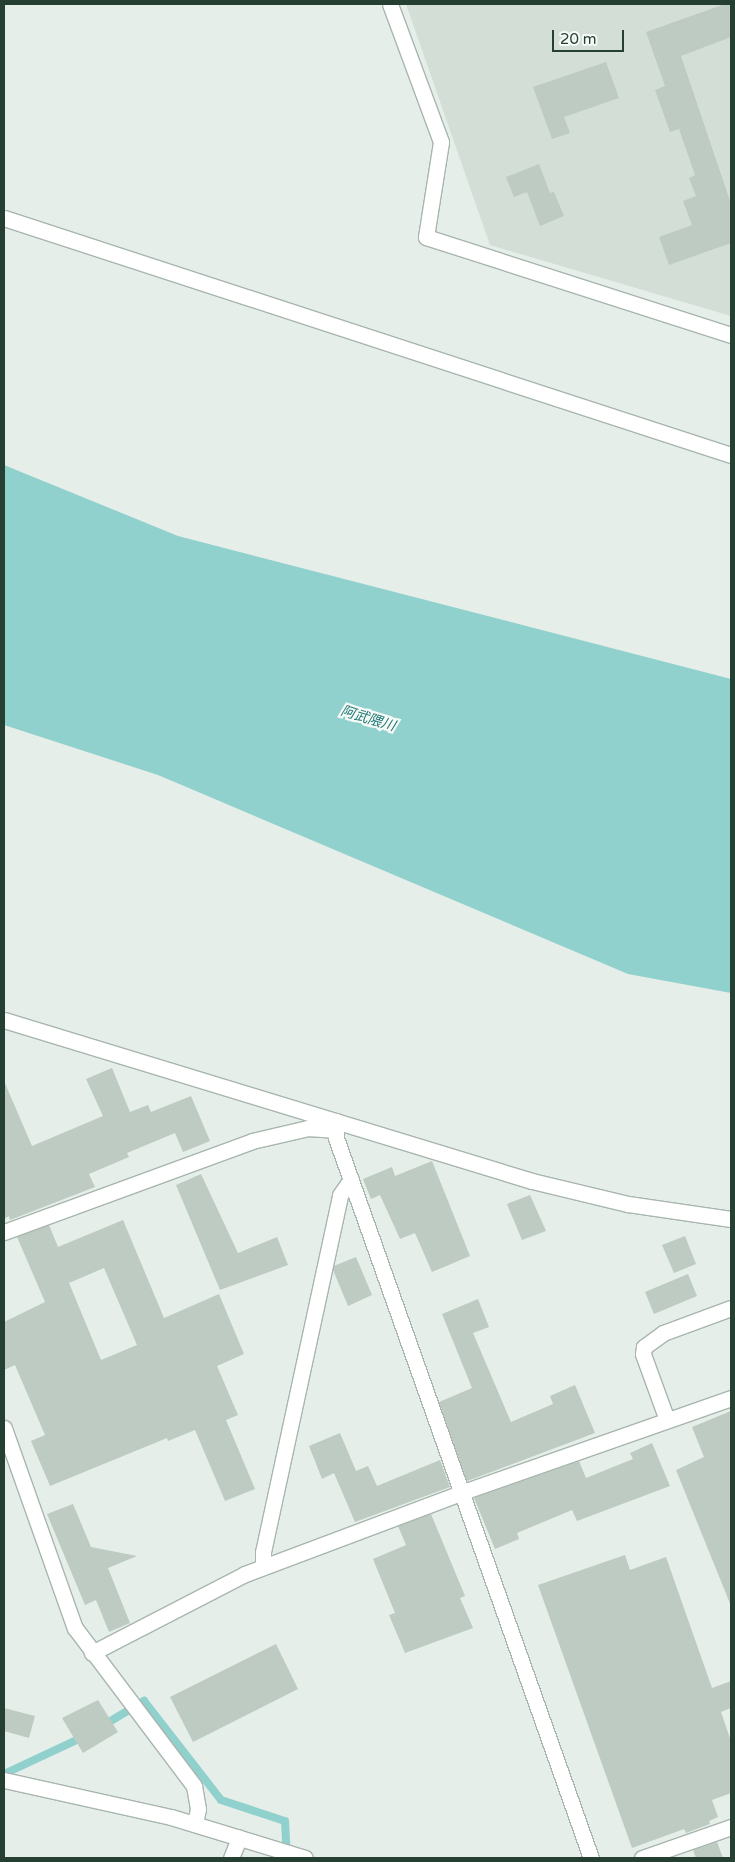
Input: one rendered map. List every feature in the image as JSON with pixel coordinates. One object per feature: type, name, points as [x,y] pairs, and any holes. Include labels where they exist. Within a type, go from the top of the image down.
[{"type":"street","points":[[390,4],[441,142],[426,237],[731,335]]},
{"type":"street","points":[[4,218],[731,455]]},
{"type":"street","points":[[4,1020],[336,1126],[532,1181],[628,1204],[731,1218]]},
{"type":"street","points":[[336,1126],[351,1179],[590,1858]]},
{"type":"street","points":[[4,1232],[252,1141],[308,1128],[336,1126]]},
{"type":"street","points":[[263,1567],[263,1552],[340,1195],[351,1179]]},
{"type":"street","points":[[667,1420],[643,1354],[644,1347],[663,1333],[731,1308]]},
{"type":"street","points":[[92,1653],[263,1567],[460,1493],[731,1398]]},
{"type":"street","points":[[4,1428],[75,1628],[194,1786],[198,1809],[196,1823]]},
{"type":"street","points":[[4,1780],[196,1823],[239,1838],[272,1854],[306,1858]]},
{"type":"street","points":[[642,1858],[731,1827]]},
{"type":"street","points":[[231,1858],[239,1838]]},
{"type":"shaded area","points":[[406,4],[731,4],[731,316],[490,245]]},
{"type":"water","name":"阿武隈川","points":[[4,465],[178,536],[731,679],[731,993],[628,974],[158,775],[4,725]]},
{"type":"building","points":[[725,4],[731,4],[731,37],[681,56],[731,204],[731,243],[669,265],[659,237],[692,225],[683,201],[696,196],[689,178],[695,175],[679,129],[670,132],[655,90],[665,86],[646,32]]},
{"type":"building","points":[[606,62],[619,98],[564,117],[570,133],[552,139],[533,87]]},
{"type":"building","points":[[539,164],[550,193],[554,192],[564,216],[540,226],[527,192],[514,197],[506,177]]},
{"type":"building","points":[[112,1068],[130,1112],[148,1105],[151,1112],[191,1096],[210,1141],[183,1152],[175,1133],[127,1153],[129,1157],[89,1174],[95,1187],[10,1220],[9,1216],[4,1219],[4,1081],[32,1146],[103,1116],[86,1079]]},
{"type":"building","points":[[432,1161],[470,1256],[432,1272],[415,1233],[400,1239],[380,1195],[371,1199],[363,1179],[392,1167],[395,1176]]},
{"type":"building","points":[[201,1174],[238,1253],[277,1237],[288,1265],[220,1290],[176,1185]]},
{"type":"building","points":[[530,1195],[546,1231],[522,1240],[507,1204]]},
{"type":"building","points":[[123,1220],[164,1318],[219,1294],[244,1354],[217,1366],[238,1415],[226,1420],[255,1489],[225,1501],[195,1430],[168,1441],[167,1438],[50,1486],[31,1441],[45,1435],[15,1365],[4,1370],[4,1322],[45,1302],[17,1237],[49,1225],[58,1247]],"holes":[[[104,1268],[137,1345],[101,1360],[69,1283]]]},
{"type":"building","points":[[685,1236],[696,1264],[674,1273],[662,1245]]},
{"type":"building","points":[[356,1257],[372,1295],[348,1306],[333,1270],[334,1266]]},
{"type":"building","points":[[688,1274],[697,1296],[654,1314],[645,1292]]},
{"type":"building","points":[[478,1299],[489,1327],[473,1333],[511,1422],[553,1404],[550,1396],[575,1385],[595,1433],[467,1481],[439,1402],[472,1388],[442,1314]]},
{"type":"building","points":[[731,1411],[731,1606],[676,1470],[704,1457],[692,1427]]},
{"type":"building","points":[[340,1433],[356,1471],[368,1466],[377,1486],[440,1460],[450,1487],[355,1522],[334,1473],[322,1479],[309,1446]]},
{"type":"building","points":[[652,1443],[670,1486],[577,1521],[572,1510],[517,1533],[519,1539],[495,1549],[474,1498],[579,1461],[586,1478],[633,1459],[630,1453]]},
{"type":"building","points":[[73,1504],[91,1547],[137,1556],[108,1568],[130,1623],[109,1632],[96,1600],[85,1605],[47,1514]]},
{"type":"building","points":[[431,1514],[465,1596],[460,1598],[473,1628],[405,1653],[389,1615],[395,1613],[373,1559],[406,1545],[398,1526]]},
{"type":"building","points":[[625,1555],[630,1570],[666,1557],[712,1688],[731,1681],[731,1708],[721,1712],[731,1741],[731,1793],[712,1800],[718,1817],[709,1821],[710,1824],[686,1833],[684,1829],[632,1848],[538,1585]]},
{"type":"building","points":[[276,1644],[298,1689],[193,1742],[170,1697]]},
{"type":"building","points":[[98,1700],[118,1732],[83,1753],[62,1718]]},
{"type":"building","points":[[4,1708],[35,1716],[29,1738],[4,1731]]},
{"type":"building","points":[[717,1842],[723,1858],[696,1858],[693,1850]]},
{"type":"waterway","points":[[104,1725],[144,1701],[221,1800],[285,1821],[287,1854]]},
{"type":"waterway","points":[[4,1774],[83,1737]]}]
